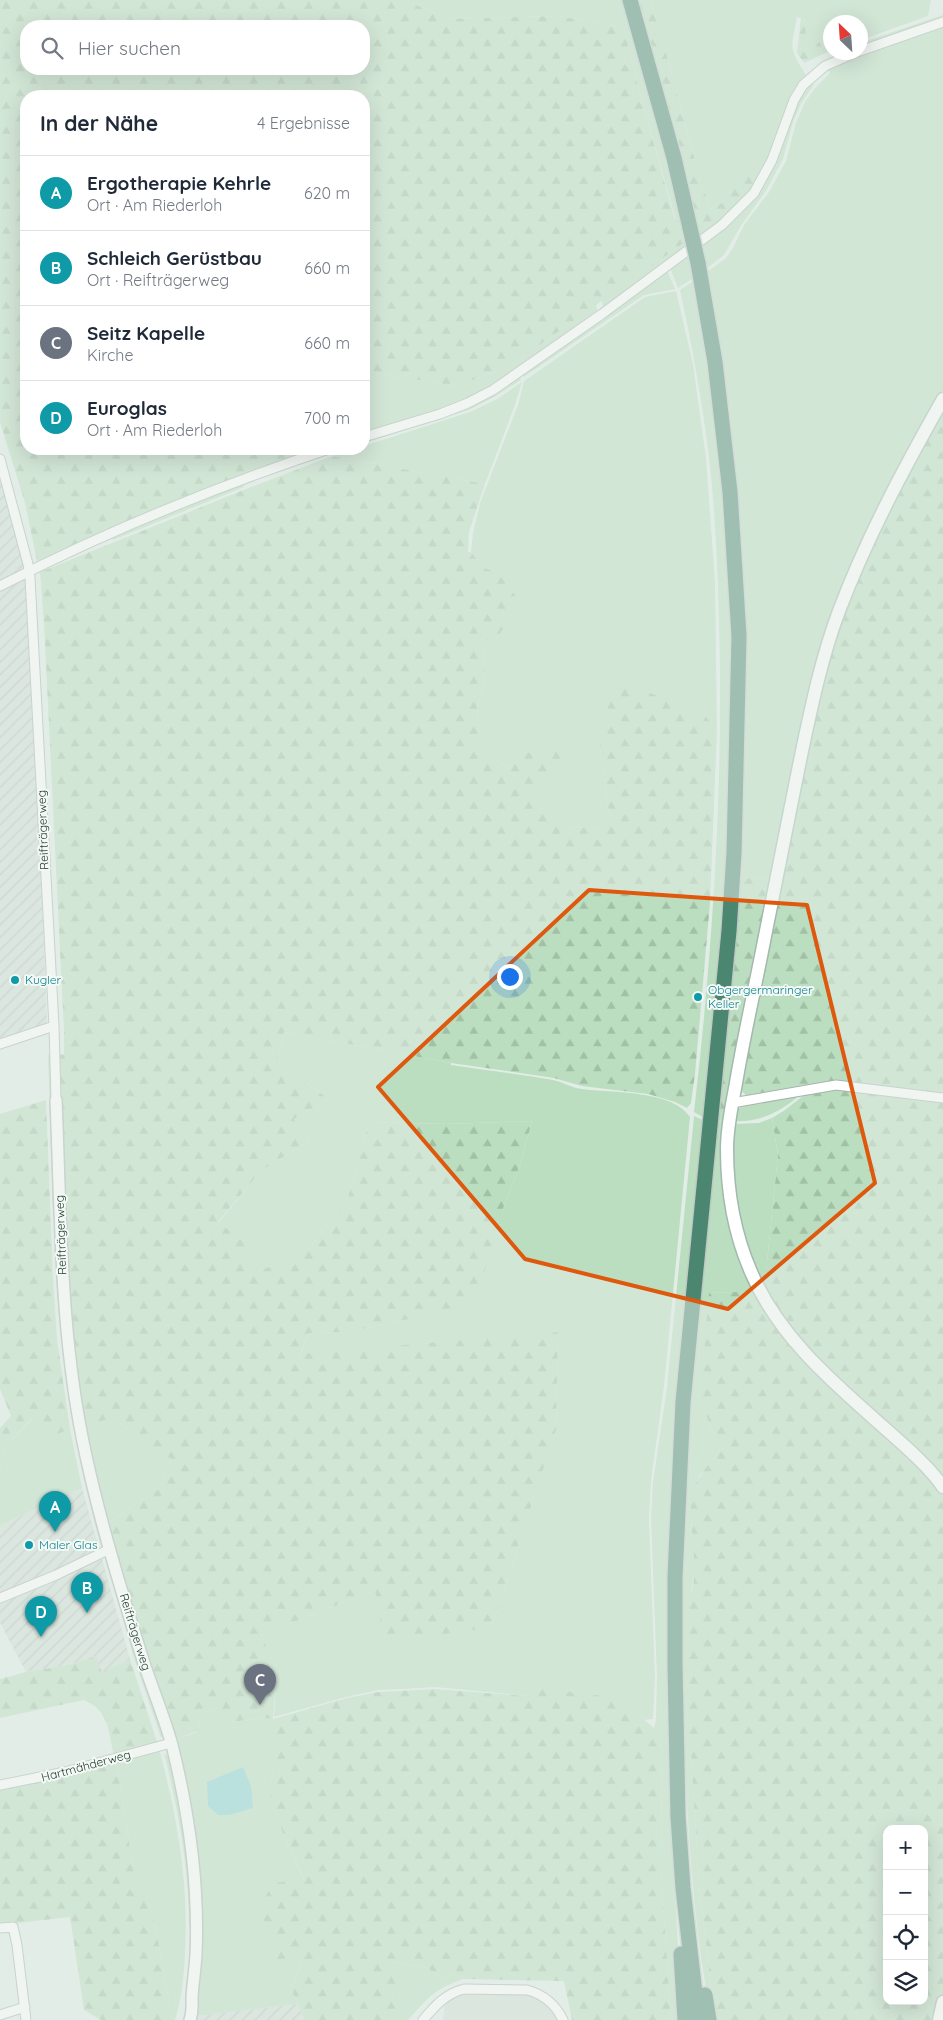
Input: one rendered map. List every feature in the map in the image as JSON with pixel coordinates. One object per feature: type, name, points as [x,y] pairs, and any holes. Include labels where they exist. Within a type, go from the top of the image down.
[{"type":"highway","points":[[630,0],[674,158],[698,263],[715,362],[730,492],[739,636],[739,693],[730,931],[685,1383],[675,1577],[678,1817],[682,1888],[698,2020]]},
{"type":"highway","points":[[682,1888],[681,1939],[685,2020]]},
{"type":"highway","points":[[682,1888],[695,1937],[710,2020]]},
{"type":"main road","points":[[943,399],[883,510],[862,554],[838,614],[824,660],[799,768],[741,1054],[732,1104],[727,1149],[729,1191],[735,1224],[745,1257],[760,1292],[786,1332],[812,1362],[896,1438],[943,1487]]},
{"type":"main road","points":[[939,2020],[943,2002]]},
{"type":"street","points":[[868,48],[943,22]]},
{"type":"street","points":[[370,435],[468,403],[492,390],[519,373],[722,226],[754,193],[772,160],[794,100],[803,85],[825,66],[839,60]]},
{"type":"street","points":[[0,586],[33,568],[105,536],[242,480],[312,455]]},
{"type":"street","name":"Reifträgerweg","points":[[0,459],[33,568],[45,884],[54,1026],[63,1288],[67,1337],[86,1456],[110,1549],[143,1659],[171,1743],[183,1801],[196,1898],[196,1946],[192,1999],[194,2008],[190,2020]]},
{"type":"street","points":[[0,1044],[54,1026]]},
{"type":"street","points":[[732,1104],[836,1085],[943,1098]]},
{"type":"street","points":[[0,1598],[56,1575],[110,1549]]},
{"type":"street","name":"Hartmähderweg","points":[[0,1785],[65,1772],[171,1743]]},
{"type":"street","points":[[0,1928],[12,1927],[17,1945],[26,2020]]},
{"type":"street","points":[[422,2020],[440,2001],[455,1991],[464,1989],[528,1990],[535,1992],[546,1998],[563,2020]]},
{"type":"street","name":"Reifträgerweg","points":[[183,2020],[192,1999]]},
{"type":"street","points":[[0,2015],[25,2006]]},
{"type":"highlighted area","points":[[589,890],[807,905],[875,1183],[728,1309],[525,1259],[378,1087]]},
{"type":"shaded area","points":[[0,471],[25,570],[35,714],[47,1025],[0,1040]]},
{"type":"shaded area","points":[[82,1488],[130,1659],[102,1672],[95,1656],[68,1665],[26,1672],[0,1623],[0,1525]]},
{"type":"shaded area","points":[[468,1993],[530,1994],[543,2001],[558,2020],[443,2020],[445,2002],[456,1996]]},
{"type":"shaded area","points":[[298,2004],[305,2020],[194,2020],[195,2016]]},
{"type":"green space","points":[[0,0],[405,0],[447,19],[559,16],[624,28],[675,220],[684,223],[688,240],[507,368],[456,386],[370,372],[370,90],[20,90],[20,455],[301,455],[37,561],[25,503],[0,422]]},
{"type":"green space","points":[[405,0],[623,0],[684,223],[676,221],[635,75],[624,28],[559,16],[447,19]]},
{"type":"green space","points":[[636,0],[650,0],[710,209],[722,203],[730,189],[753,170],[761,175],[741,203],[699,239]]},
{"type":"green space","points":[[650,0],[931,0],[928,16],[868,37],[868,15],[823,15],[823,39],[815,46],[802,51],[799,43],[805,20],[797,17],[793,36],[793,48],[807,76],[791,98],[770,159],[761,175],[730,189],[722,203],[710,209]]},
{"type":"green space","points":[[943,15],[943,19],[868,46],[868,40]]},
{"type":"green space","points":[[801,18],[804,20],[806,34],[799,43],[802,51],[815,46],[823,39],[823,54],[804,63],[797,53]]},
{"type":"green space","points":[[943,25],[943,391],[923,426],[771,879],[739,878],[744,777],[745,691],[704,274],[726,258],[744,225],[769,192],[786,161],[796,123],[805,102],[815,88],[830,73],[827,68],[846,60],[868,60],[868,52]]},
{"type":"green space","points":[[811,81],[814,85],[802,102],[793,122],[783,159],[766,191],[742,224],[724,255],[705,270],[700,245],[738,216],[757,195],[796,102]]},
{"type":"green space","points":[[688,240],[689,247],[603,309],[602,300]]},
{"type":"green space","points":[[690,254],[695,277],[678,288],[670,268]]},
{"type":"green space","points":[[667,270],[675,289],[644,295],[524,377],[522,374]]},
{"type":"green space","points":[[696,279],[719,452],[732,636],[728,817],[720,938],[704,1118],[694,1112],[714,892],[719,783],[720,673],[717,565],[709,457],[689,331],[680,290]]},
{"type":"green space","points":[[676,291],[693,364],[706,458],[715,582],[717,732],[705,715],[600,748],[611,827],[557,828],[541,812],[525,753],[508,769],[488,754],[479,736],[477,707],[485,683],[484,641],[522,604],[498,573],[482,567],[471,552],[473,533],[480,503],[518,405],[524,381],[645,297]]},
{"type":"green space","points":[[598,303],[596,306],[598,312],[491,387],[439,411],[370,432],[370,372],[456,386],[507,368]]},
{"type":"green space","points":[[519,376],[521,380],[469,410],[370,441],[370,438],[440,416]]},
{"type":"green space","points":[[522,382],[485,484],[332,456],[370,455],[370,444],[470,412],[497,399]]},
{"type":"green space","points":[[943,406],[943,2020],[717,2020],[713,2005],[699,1885],[691,1754],[684,1748],[681,1612],[689,1600],[693,1586],[692,1496],[699,1477],[720,1450],[706,1415],[699,1411],[709,1293],[764,1291],[778,1155],[772,1118],[808,1092],[749,1098],[738,1088],[826,661],[856,577]]},
{"type":"green space","points":[[332,456],[485,484],[469,532],[468,552],[471,552],[482,567],[498,573],[522,604],[497,637],[484,641],[485,683],[477,707],[479,736],[488,754],[508,769],[525,753],[556,750],[567,770],[534,782],[541,812],[560,816],[557,828],[611,827],[600,748],[612,684],[623,682],[705,715],[717,732],[710,903],[695,1074],[691,1103],[687,1108],[675,1102],[648,1094],[582,1086],[554,1078],[451,1063],[284,1032],[278,1058],[285,1072],[329,1099],[294,1119],[309,1141],[262,1170],[218,1222],[250,1245],[244,1278],[309,1249],[348,1197],[369,1122],[446,1124],[532,1121],[520,1165],[502,1211],[476,1301],[433,1314],[348,1332],[309,1333],[300,1354],[558,1332],[556,1430],[492,1627],[384,1643],[375,1590],[261,1635],[277,1668],[273,1719],[347,1698],[378,1692],[435,1689],[526,1696],[534,1687],[618,1698],[654,1728],[662,1750],[661,1870],[671,2020],[572,2020],[564,1981],[463,1979],[456,1974],[441,1977],[427,1968],[395,1962],[389,1970],[399,1987],[400,2020],[305,2020],[291,1989],[301,1966],[278,1961],[259,1909],[273,1883],[304,1879],[277,1820],[270,1798],[273,1768],[273,1720],[267,1718],[228,1722],[214,1710],[205,1712],[200,1720],[197,1731],[175,1740],[147,1657],[108,1523],[160,1488],[171,1459],[112,1418],[84,1426],[71,1336],[63,1209],[59,1055],[64,1054],[64,1032],[40,572]]},
{"type":"green space","points":[[243,483],[244,487],[113,540],[112,536]]},
{"type":"green space","points":[[739,878],[771,879],[724,1122],[717,1121]]},
{"type":"green space","points":[[284,1032],[451,1063],[451,1065],[553,1080],[578,1088],[656,1097],[682,1108],[690,1117],[664,1386],[651,1481],[649,1520],[655,1678],[653,1719],[643,1720],[618,1698],[527,1696],[435,1687],[379,1690],[274,1717],[277,1668],[261,1635],[375,1590],[492,1627],[556,1430],[558,1332],[300,1355],[309,1333],[348,1332],[433,1314],[502,1211],[520,1165],[532,1121],[446,1124],[369,1122],[348,1197],[309,1249],[244,1278],[218,1223],[262,1170],[309,1141],[294,1119],[329,1099],[285,1072],[278,1058]]},
{"type":"green space","points":[[48,1055],[51,1055],[55,1217],[53,1217]]},
{"type":"green space","points":[[801,1094],[786,1106],[769,1115],[751,1120],[732,1121],[735,1109],[757,1102]]},
{"type":"green space","points":[[46,1100],[57,1339],[70,1429],[55,1435],[31,1419],[4,1448],[0,1470],[0,1428],[11,1416],[0,1389],[0,1114]]},
{"type":"green space","points":[[694,1116],[703,1120],[677,1402],[668,1578],[671,1819],[682,2020],[671,2020],[661,1870],[662,1750],[654,1728],[656,1720],[657,1677],[651,1519],[653,1482],[667,1387]]},
{"type":"green space","points":[[772,1118],[778,1155],[764,1291],[755,1273],[732,1190],[732,1124],[759,1123]]},
{"type":"green space","points":[[717,1121],[724,1122],[723,1149],[756,1292],[709,1293],[706,1415],[720,1450],[699,1476],[691,1520],[696,1563],[689,1603],[681,1612],[689,1402]]},
{"type":"green space","points":[[56,1278],[59,1278],[104,1545],[101,1546],[84,1480],[71,1413],[62,1346]]},
{"type":"green space","points":[[112,1418],[171,1459],[160,1488],[108,1523],[84,1426]]},
{"type":"green space","points":[[32,1419],[55,1435],[70,1429],[82,1488],[0,1525],[0,1470],[4,1448]]},
{"type":"green space","points":[[107,1555],[163,1733],[161,1738],[134,1658],[105,1556]]},
{"type":"green space","points":[[96,1656],[102,1672],[130,1659],[158,1745],[114,1756],[107,1723],[99,1710],[84,1700],[0,1718],[0,1679],[26,1672],[68,1665]]},
{"type":"green space","points":[[214,1710],[229,1722],[267,1718],[273,1720],[273,1769],[270,1798],[277,1820],[304,1880],[301,1965],[291,1989],[298,2004],[195,2016],[202,1946],[201,1911],[193,1843],[175,1740],[197,1732],[200,1720],[205,1712]]},
{"type":"green space","points":[[684,1748],[691,1754],[699,1885],[713,2005],[717,2020],[712,2020],[700,1952],[690,1850]]},
{"type":"green space","points":[[159,1749],[176,1824],[185,1900],[184,1969],[181,1995],[175,2020],[165,2020],[169,2001],[153,1913],[134,1873],[116,1760]]},
{"type":"green space","points":[[164,1753],[168,1757],[175,1783],[183,1826],[189,1870],[192,1927],[189,1926],[187,1882],[182,1839]]},
{"type":"green space","points":[[116,1760],[134,1873],[153,1913],[169,2001],[165,2020],[101,2020],[84,2010],[70,1917],[0,1925],[0,1788]]},
{"type":"green space","points":[[394,1962],[427,1968],[441,1977],[456,1974],[463,1979],[432,1995],[408,2020],[400,2020],[400,1993],[389,1970]]},
{"type":"water","points":[[243,1767],[251,1786],[253,1808],[229,1815],[218,1815],[208,1806],[207,1782]]},
{"type":"place","name":"Kugler","points":[[15,980]]},
{"type":"place","name":"Obgergermaringer Keller","points":[[698,997]]},
{"type":"place","name":"Ergotherapie Kehrle","points":[[55,1532]]},
{"type":"place","name":"Maler Glas","points":[[29,1545]]},
{"type":"place","name":"Schleich Gerüstbau","points":[[87,1613]]},
{"type":"place","name":"Euroglas","points":[[41,1637]]},
{"type":"place","name":"Seitz Kapelle","points":[[260,1705]]}]
